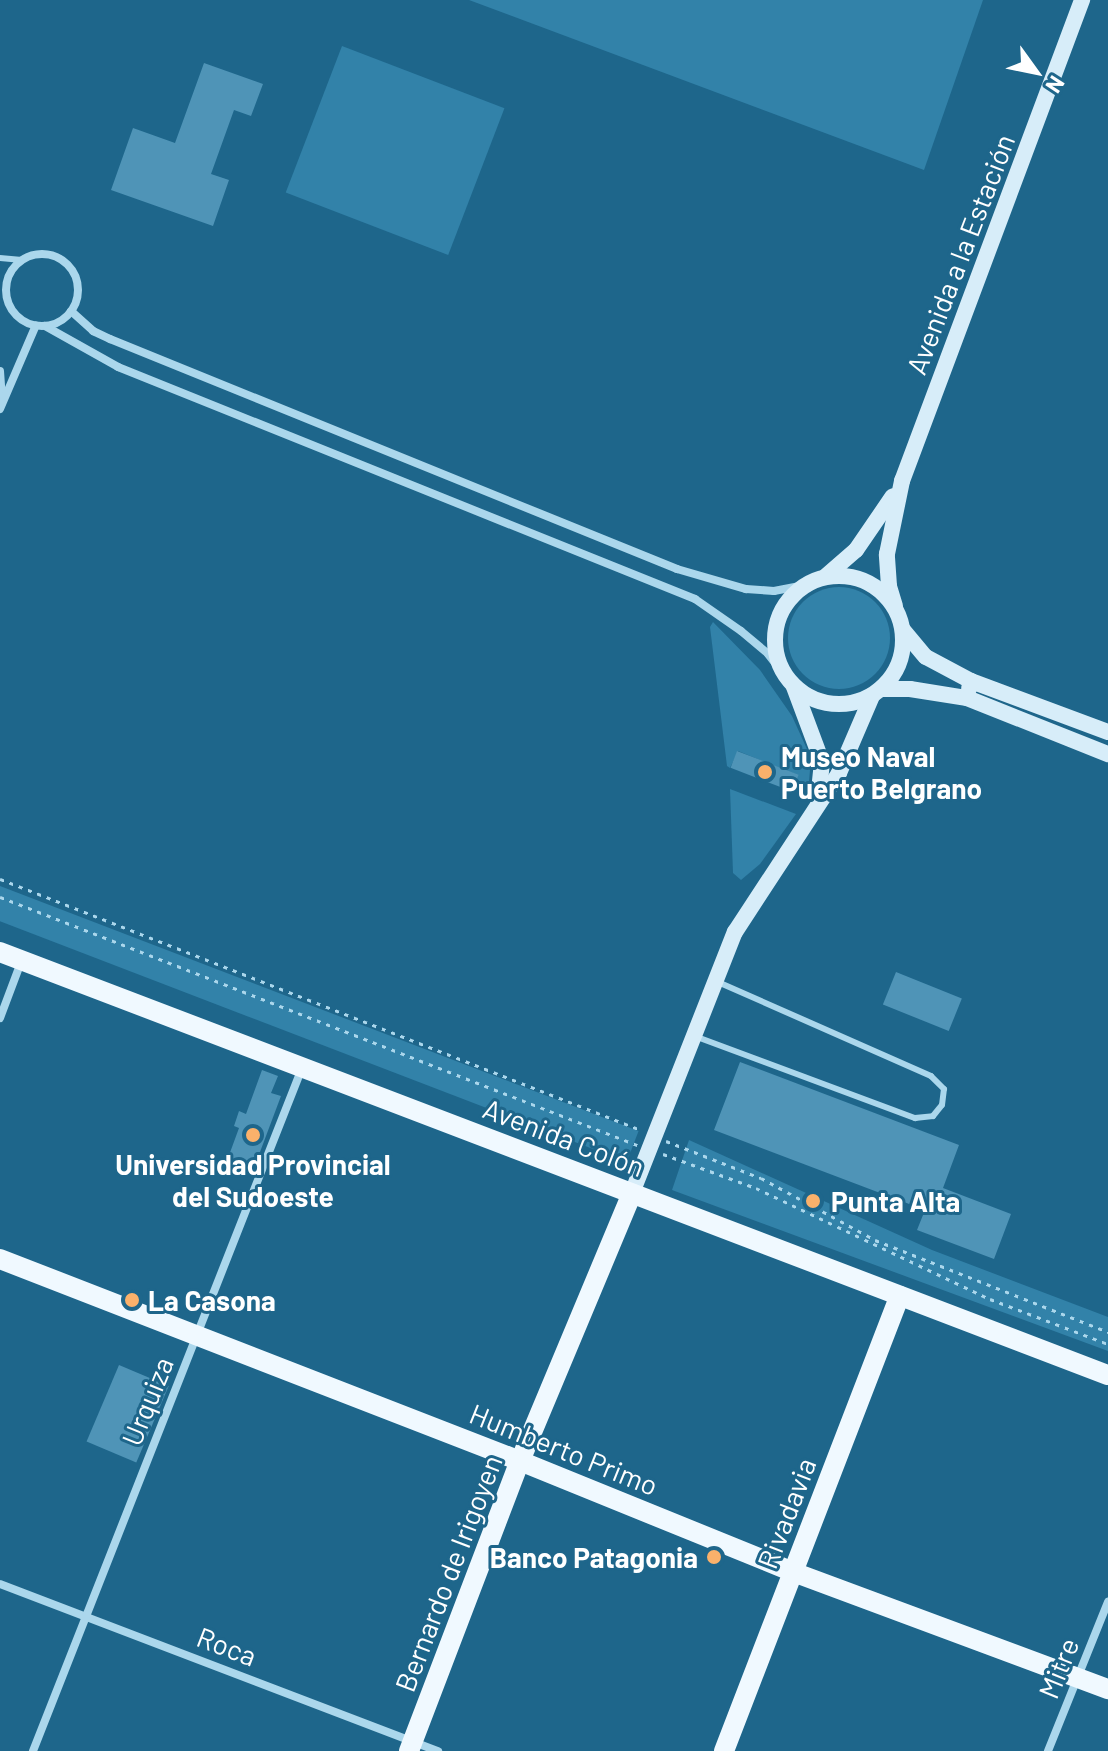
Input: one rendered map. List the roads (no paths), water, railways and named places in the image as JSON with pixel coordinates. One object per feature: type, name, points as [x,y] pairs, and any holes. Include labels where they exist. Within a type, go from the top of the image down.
[{"type":"main road","name":"Avenida Colón","points":[[0,952],[1108,1375]]},
{"type":"main road","name":"Bernardo de Irigoyen","points":[[410,1746],[520,1461],[632,1193]]},
{"type":"main road","name":"Humberto Primo","points":[[0,1259],[520,1461],[793,1572],[1108,1689]]},
{"type":"main road","name":"Rivadavia","points":[[724,1751],[900,1296]]},
{"type":"street","name":"Avenida a la Estación","points":[[902,481],[1082,0]]},
{"type":"street","points":[[0,275],[19,262],[44,254],[65,263],[77,282],[77,297],[71,311],[41,326],[1,406]]},
{"type":"street","points":[[19,262],[8,277],[7,299],[20,318],[118,367],[685,594],[741,631],[768,654],[790,682],[811,698],[831,704],[852,703],[876,693],[910,689],[967,698],[1108,754]]},
{"type":"street","points":[[71,311],[93,331],[110,339],[677,569],[746,589],[774,591],[843,575],[863,580],[881,590],[895,606]]},
{"type":"street","points":[[0,371],[1,406]]},
{"type":"street","points":[[816,808],[822,762],[777,656],[776,631],[783,608],[814,582],[838,568],[868,537],[902,481]]},
{"type":"street","points":[[902,481],[887,554],[889,586],[903,630],[926,657],[971,681],[1108,732]]},
{"type":"street","points":[[632,1193],[741,922],[839,773],[876,693],[900,663],[903,630]]},
{"type":"street","points":[[967,698],[971,681]]},
{"type":"street","points":[[0,1018],[22,960]]},
{"type":"street","name":"Urquiza","points":[[33,1751],[302,1067]]},
{"type":"street","name":"Roca","points":[[0,1584],[85,1615],[410,1746],[438,1751]]},
{"type":"street","name":"Mitre","points":[[1048,1751],[1108,1602]]},
{"type":"lane","points":[[0,258],[19,262]]},
{"type":"lane","points":[[694,1036],[915,1118],[933,1116],[942,1105],[944,1089],[931,1076],[715,981]]},
{"type":"place","name":"Museo Naval Puerto Belgrano","points":[[765,772]]},
{"type":"place","name":"Universidad Provincial del Sudoeste","points":[[253,1135]]},
{"type":"place","name":"Punta Alta","points":[[813,1201]]},
{"type":"place","name":"La Casona","points":[[132,1300]]},
{"type":"place","name":"Banco Patagonia","points":[[714,1557]]}]
